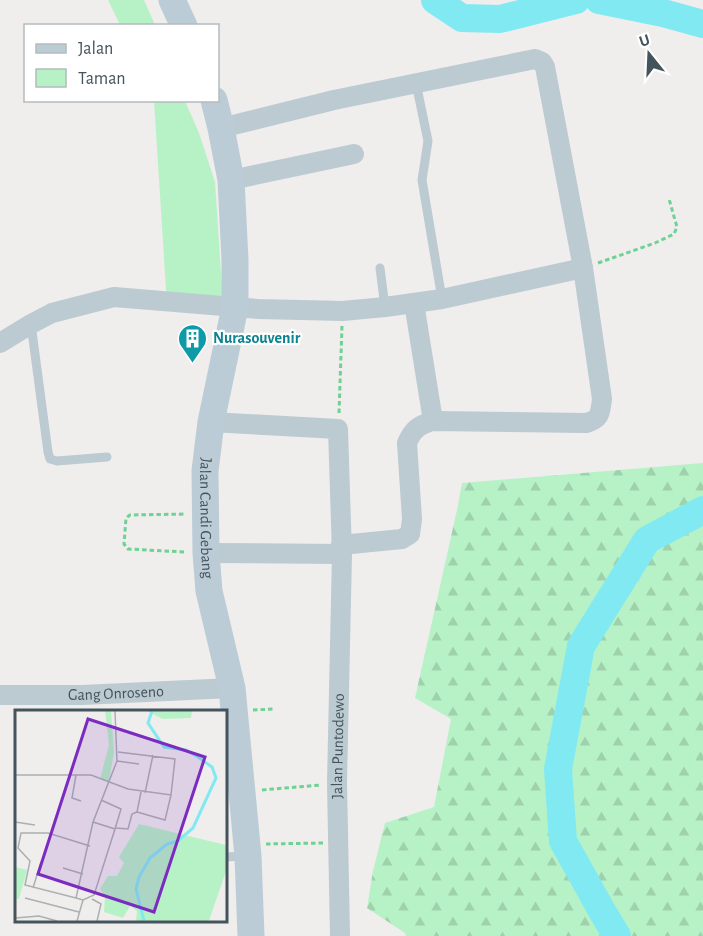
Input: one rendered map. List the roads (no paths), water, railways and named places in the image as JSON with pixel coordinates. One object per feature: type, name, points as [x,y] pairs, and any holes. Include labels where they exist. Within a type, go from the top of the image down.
[{"type":"main road","points":[[172,0],[182,24]]},
{"type":"main road","name":"Jalan Candi Gebang","points":[[214,102],[231,180],[236,260],[235,307],[211,422],[205,471],[206,553],[209,591],[232,688],[242,792],[240,852],[251,936]]},
{"type":"street","points":[[206,553],[342,550],[402,539],[410,534],[412,519],[407,443],[411,433],[423,424],[432,420],[586,423],[600,416],[602,399],[583,268],[545,67],[542,62],[535,59],[416,83],[334,100],[221,128]]},
{"type":"street","points":[[231,180],[354,154]]},
{"type":"street","points":[[0,343],[52,313],[114,297],[258,309],[385,308],[442,299],[583,268]]},
{"type":"street","points":[[414,303],[432,420]]},
{"type":"street","name":"Jalan Puntodewo","points":[[211,422],[338,429],[342,550],[337,783],[340,936]]},
{"type":"street","name":"Gang Onroseno","points":[[0,695],[82,695],[232,688]]},
{"type":"lane","points":[[416,83],[429,141],[422,180],[442,299]]},
{"type":"lane","points":[[380,268],[385,308]]},
{"type":"lane","points":[[31,324],[50,459],[57,461],[107,457]]},
{"type":"waterway","points":[[435,0],[462,18],[500,19],[576,0]]},
{"type":"waterway","points":[[599,0],[703,24]]},
{"type":"waterway","points":[[617,936],[563,841],[558,769],[581,646],[647,540],[703,510]]},
{"type":"place","name":"Nurasouvenir","points":[[192,364]]}]
